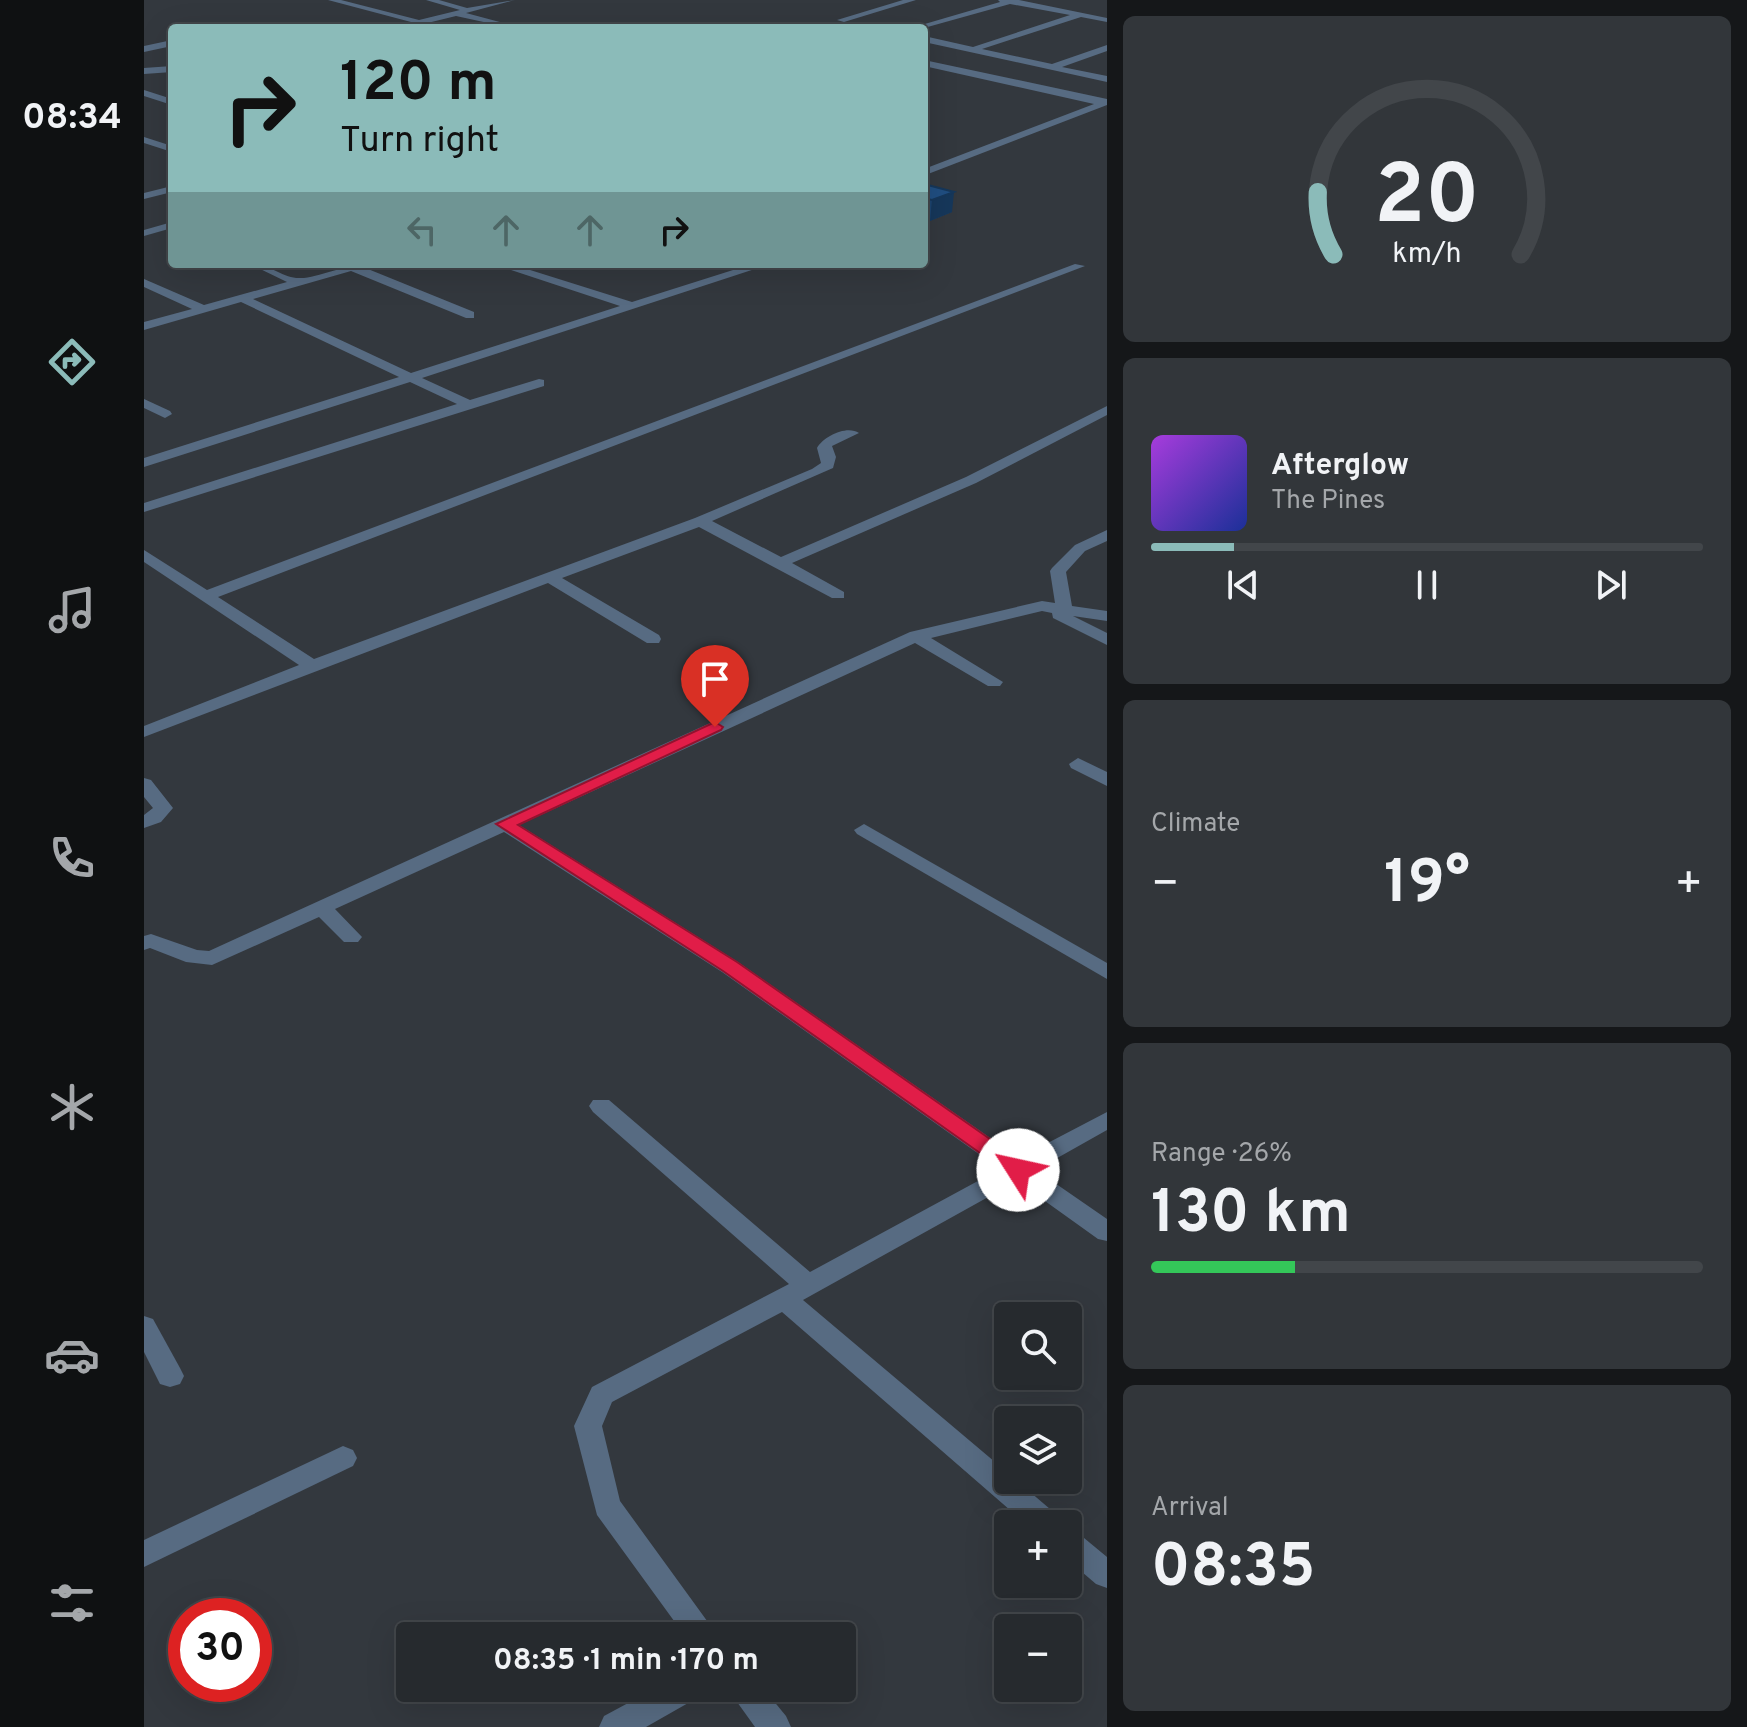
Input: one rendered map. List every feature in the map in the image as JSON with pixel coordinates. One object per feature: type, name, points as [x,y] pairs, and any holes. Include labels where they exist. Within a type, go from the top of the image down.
[{"type":"street","points":[[332,0],[420,22]]},
{"type":"street","points":[[430,0],[468,10]]},
{"type":"street","points":[[412,24],[511,0]]},
{"type":"street","points":[[859,24],[841,20],[912,0]]},
{"type":"street","points":[[928,24],[1009,0],[1107,20]]},
{"type":"street","points":[[455,13],[497,24]]},
{"type":"street","points":[[973,50],[1080,15]]},
{"type":"street","points":[[928,40],[1107,79]]},
{"type":"street","points":[[144,49],[168,44]]},
{"type":"street","points":[[1052,67],[1107,48]]},
{"type":"street","points":[[144,63],[149,71]]},
{"type":"street","points":[[928,64],[1106,103]]},
{"type":"street","points":[[144,93],[168,101]]},
{"type":"street","points":[[928,171],[1106,103]]},
{"type":"street","points":[[144,140],[168,148]]},
{"type":"street","points":[[148,193],[168,190]]},
{"type":"street","points":[[144,233],[168,227]]},
{"type":"street","points":[[205,596],[1079,266]]},
{"type":"street","points":[[265,268],[297,282]]},
{"type":"street","points":[[144,326],[346,268]]},
{"type":"street","points":[[364,268],[470,315]]},
{"type":"street","points":[[512,268],[634,307]]},
{"type":"street","points":[[144,463],[752,268]]},
{"type":"street","points":[[144,283],[205,310]]},
{"type":"street","points":[[240,297],[467,404]]},
{"type":"street","points":[[144,508],[539,383]]},
{"type":"street","points":[[144,403],[165,414]]},
{"type":"street","points":[[780,563],[971,480],[1107,410]]},
{"type":"street","points":[[144,732],[700,521],[817,472],[828,465],[829,457],[824,448],[827,443],[852,433]]},
{"type":"street","points":[[700,521],[838,595]]},
{"type":"street","points":[[1064,610],[1058,571],[1080,548],[1107,535]]},
{"type":"street","points":[[144,555],[312,666]]},
{"type":"street","points":[[550,578],[653,639]]},
{"type":"street","points":[[1042,606],[1107,640]]},
{"type":"street","points":[[144,943],[151,941],[181,953],[212,958],[916,636],[1042,606],[1107,616]]},
{"type":"street","points":[[916,636],[994,682]]},
{"type":"street","points":[[1078,764],[1107,780]]},
{"type":"street","points":[[144,784],[163,808],[154,818],[144,822]]},
{"type":"street","points":[[505,824],[730,967],[1107,1232]]},
{"type":"street","points":[[864,830],[1107,972]]},
{"type":"street","points":[[323,909],[351,937]]},
{"type":"street","points":[[601,1106],[809,1286]]},
{"type":"street","points":[[693,1622],[607,1506],[588,1426],[602,1395],[809,1286],[1107,1120]]},
{"type":"street","points":[[784,1299],[1031,1510]]},
{"type":"street","points":[[144,1326],[170,1376]]},
{"type":"street","points":[[144,1554],[343,1458]]},
{"type":"street","points":[[1082,1554],[1107,1575]]},
{"type":"street","points":[[615,1727],[661,1702]]},
{"type":"street","points":[[754,1702],[775,1727]]},
{"type":"building","points":[[928,185],[954,192],[928,199]]},
{"type":"route","points":[[715,727],[505,824],[730,967],[1018,1170]]}]
